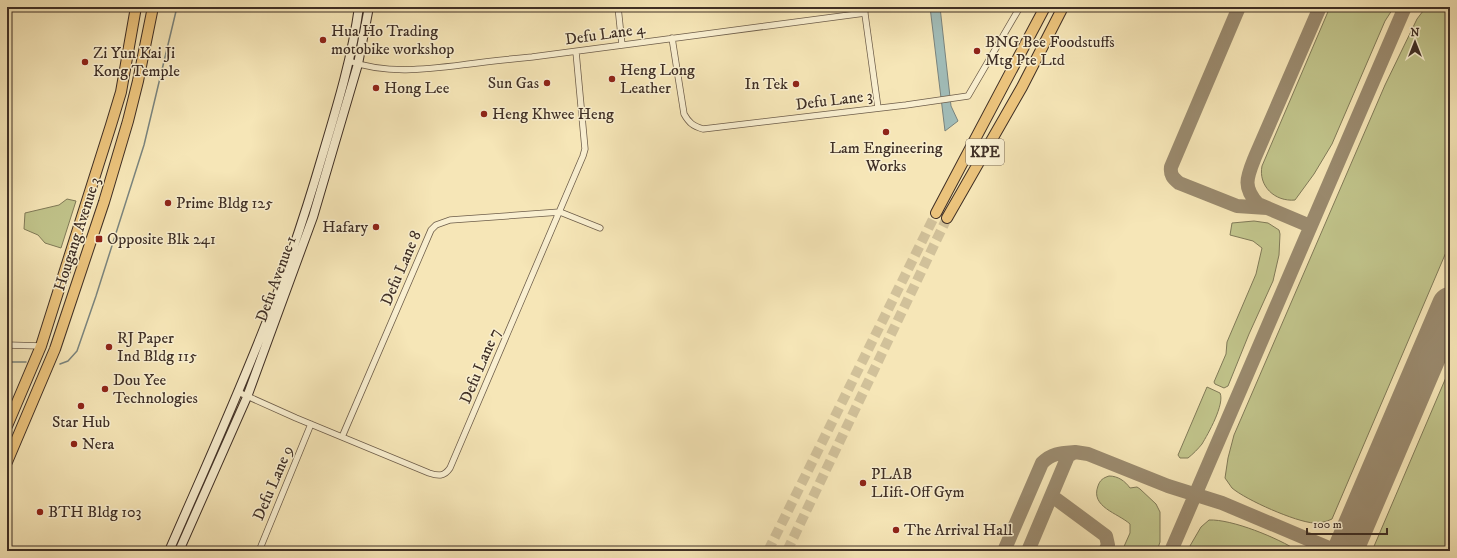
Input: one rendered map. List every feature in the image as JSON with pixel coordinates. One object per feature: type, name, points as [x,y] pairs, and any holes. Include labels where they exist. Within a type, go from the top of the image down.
[{"type":"highway","name":"Hougang Avenue 3","points":[[7,426],[41,346],[121,92],[136,7]]},
{"type":"highway","name":"Hougang Avenue 3","points":[[7,462],[56,344],[104,202],[128,121],[153,7]]},
{"type":"highway","name":"KPE","points":[[936,213],[1045,7]]},
{"type":"highway","name":"KPE","points":[[947,218],[1022,87],[1063,7]]},
{"type":"highway","points":[[121,92],[129,90],[138,81]]},
{"type":"main road","name":"Defu Avenue 1","points":[[169,551],[238,392],[274,301],[305,214],[336,112],[349,61],[359,7]]},
{"type":"main road","name":"Defu Avenue 1","points":[[179,551],[247,397],[313,217],[358,64],[369,7]]},
{"type":"street","points":[[618,7],[622,45]]},
{"type":"street","name":"Defu Lane 3","points":[[672,38],[684,114],[688,122],[703,129],[968,96],[1020,7]]},
{"type":"street","name":"Defu Lane 4","points":[[349,61],[358,64],[400,70],[432,70],[576,52],[864,10]]},
{"type":"street","points":[[864,10],[878,108]]},
{"type":"street","name":"Defu Lane 7","points":[[238,392],[437,476],[447,473],[560,212],[585,149],[576,52]]},
{"type":"street","points":[[560,212],[600,228]]},
{"type":"street","name":"Defu Lane 8","points":[[342,437],[431,230],[436,225],[450,220],[560,212]]},
{"type":"street","points":[[7,345],[41,346]]},
{"type":"street","name":"Defu Lane 9","points":[[259,551],[311,424]]},
{"type":"green space","points":[[1330,7],[1394,7],[1385,21],[1332,144],[1314,174],[1295,200],[1288,200],[1275,195],[1265,186],[1261,173],[1262,166]]},
{"type":"green space","points":[[1426,7],[1450,7],[1450,243],[1332,519],[1318,523],[1306,522],[1284,515],[1259,504],[1232,488],[1225,478],[1228,458],[1234,435],[1385,85],[1417,19]]},
{"type":"green space","points":[[67,199],[76,201],[61,248],[45,243],[38,235],[24,229],[25,213],[59,205]]},
{"type":"green space","points":[[1254,221],[1268,223],[1279,230],[1279,255],[1273,281],[1228,386],[1224,388],[1215,384],[1214,382],[1226,354],[1227,342],[1256,274],[1262,248],[1253,241],[1230,235],[1232,223]]},
{"type":"green space","points":[[1450,368],[1450,551],[1372,551]]},
{"type":"green space","points":[[1207,387],[1220,393],[1221,398],[1218,411],[1202,444],[1188,458],[1180,458],[1178,455]]},
{"type":"green space","points":[[1109,476],[1121,479],[1130,488],[1137,487],[1156,504],[1160,512],[1160,542],[1157,551],[1122,551],[1130,533],[1130,524],[1106,509],[1098,499],[1098,486],[1103,478]]},
{"type":"green space","points":[[1209,520],[1230,523],[1255,530],[1298,551],[1187,551],[1201,527]]},
{"type":"water","points":[[930,7],[940,7],[951,106],[958,121],[945,131]]},
{"type":"waterway","points":[[60,364],[68,361],[77,351],[96,296],[144,145],[177,7]]},
{"type":"waterway","points":[[7,362],[26,362]]},
{"type":"taxiway","points":[[1239,7],[1171,167],[1171,172],[1179,183],[1237,206],[1267,208]]},
{"type":"taxiway","points":[[1310,226],[1258,204],[1253,198],[1248,187],[1248,176],[1320,7]]},
{"type":"taxiway","points":[[1171,551],[1405,7]]},
{"type":"taxiway","points":[[1004,551],[1042,463],[1053,455],[1075,452]]},
{"type":"taxiway","points":[[1028,551],[1068,456],[1075,452],[1088,454],[1168,486],[1222,503],[1336,551]]},
{"type":"taxiway","points":[[1052,496],[1106,536],[1108,545],[1105,551]]},
{"type":"runway","points":[[1345,551],[1450,305]]},
{"type":"tunnel","points":[[768,551],[936,213]]},
{"type":"tunnel","points":[[787,551],[947,218]]},
{"type":"place","name":"Hua Ho Trading motobike workshop","points":[[323,40]]},
{"type":"place","name":"BNG Bee Foodstuffs Mtg Pte Ltd","points":[[977,51]]},
{"type":"place","name":"Zi Yun Kai Ji Kong Temple","points":[[85,62]]},
{"type":"place","name":"Heng Long Leather","points":[[612,79]]},
{"type":"place","name":"Sun Gas","points":[[547,83]]},
{"type":"place","name":"In Tek","points":[[796,84]]},
{"type":"place","name":"Hong Lee","points":[[376,88]]},
{"type":"place","name":"Heng Khwee Heng","points":[[484,114]]},
{"type":"place","name":"Lam Engineering Works","points":[[886,132]]},
{"type":"place","name":"Prime Bldg 125","points":[[168,203]]},
{"type":"place","name":"Hafary","points":[[376,227]]},
{"type":"place","name":"Opposite Blk 241","points":[[99,239]]},
{"type":"place","name":"RJ Paper Ind Bldg 115","points":[[109,347]]},
{"type":"place","name":"Dou Yee Technologies","points":[[105,389]]},
{"type":"place","name":"Star Hub","points":[[81,406]]},
{"type":"place","name":"Nera","points":[[74,444]]},
{"type":"place","name":"PLAB LIift-Off Gym","points":[[863,483]]},
{"type":"place","name":"BTH Bldg 103","points":[[40,512]]},
{"type":"place","name":"The Arrival Hall","points":[[896,530]]}]
